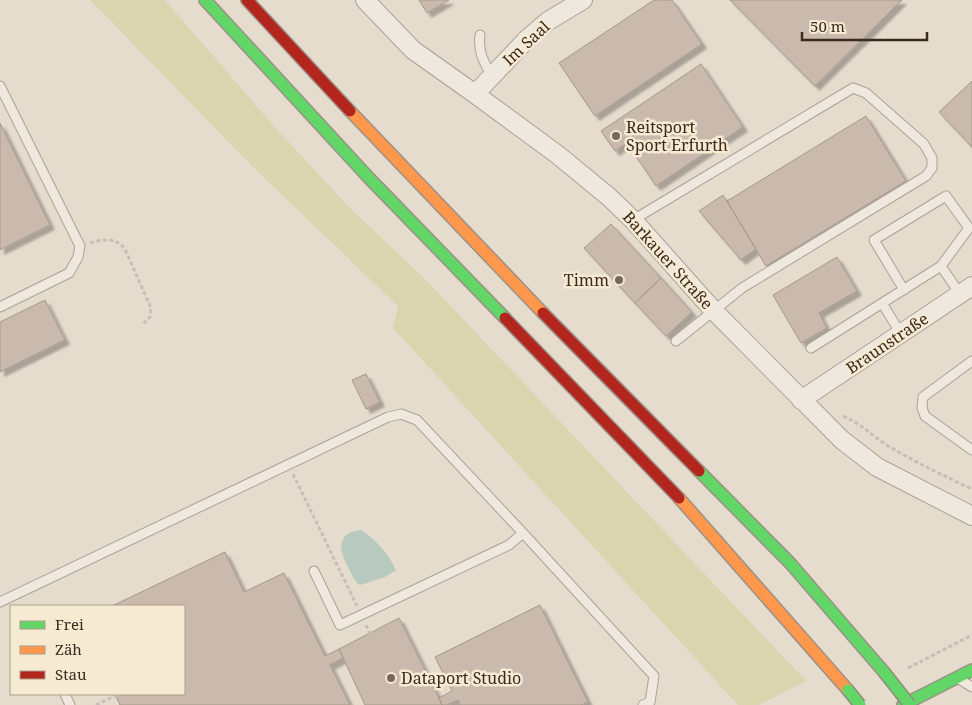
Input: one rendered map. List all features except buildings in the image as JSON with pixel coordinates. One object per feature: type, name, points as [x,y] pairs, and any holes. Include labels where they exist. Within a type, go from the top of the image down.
[{"type":"main road","points":[[205,0],[370,178],[693,513],[860,705]]},
{"type":"main road","points":[[247,0],[512,282],[790,563],[910,705]]},
{"type":"main road","points":[[903,705],[972,670]]},
{"type":"street","name":"Barkauer Straße","points":[[365,0],[413,50],[558,155],[609,197],[633,220],[714,311],[842,440],[877,467],[972,516]]},
{"type":"street","name":"Im Saal","points":[[475,94],[527,39],[548,21],[583,0]]},
{"type":"street","name":"Braunstraße","points":[[801,400],[966,290]]},
{"type":"lane","points":[[480,35],[478,47],[483,62],[492,76]]},
{"type":"lane","points":[[0,86],[80,246],[78,257],[69,273],[0,307]]},
{"type":"lane","points":[[633,220],[853,88],[866,93],[924,144],[932,158],[932,168],[926,176],[742,288],[676,341]]},
{"type":"lane","points":[[811,348],[904,290],[941,266],[969,228],[946,196],[874,240],[904,290]]},
{"type":"lane","points":[[941,266],[966,290]]},
{"type":"lane","points":[[882,303],[901,334]]},
{"type":"lane","points":[[972,361],[923,397],[922,408],[925,416],[972,450]]},
{"type":"lane","points":[[0,602],[388,417],[401,414],[417,420],[654,676],[650,702],[644,705]]},
{"type":"lane","points":[[314,571],[340,625],[509,544],[522,533]]},
{"type":"lane","points":[[956,678],[972,687]]},
{"type":"path","points":[[80,246],[107,239],[122,244],[151,308],[150,317],[142,325]]},
{"type":"path","points":[[838,414],[856,421],[880,440],[921,465],[972,489]]},
{"type":"path","points":[[288,464],[370,634]]},
{"type":"path","points":[[96,705],[117,695]]},
{"type":"shaded area","points":[[90,0],[165,0],[271,123],[348,206],[426,280],[806,681],[759,705],[738,705],[393,328],[398,306],[252,166]]},
{"type":"shaded area","points":[[361,530],[381,547],[396,570],[385,577],[360,585],[353,578],[346,563],[342,544],[346,535]]},
{"type":"traffic: fast","points":[[205,0],[369,178],[505,318]]},
{"type":"traffic: fast","points":[[699,471],[790,563],[884,672]]},
{"type":"traffic: fast","points":[[903,705],[972,670]]},
{"type":"traffic: fast","points":[[884,672],[910,705]]},
{"type":"traffic: fast","points":[[848,690],[860,705]]},
{"type":"traffic: slow","points":[[350,111],[543,313]]},
{"type":"traffic: slow","points":[[679,498],[848,690]]},
{"type":"traffic: jam","points":[[247,0],[350,111]]},
{"type":"traffic: jam","points":[[543,313],[699,471]]},
{"type":"traffic: jam","points":[[505,318],[679,498]]},
{"type":"place","name":"Reitsport Sport Erfurth","points":[[616,136]]},
{"type":"place","name":"Timm","points":[[619,280]]},
{"type":"place","name":"Dataport Studio","points":[[391,678]]}]
